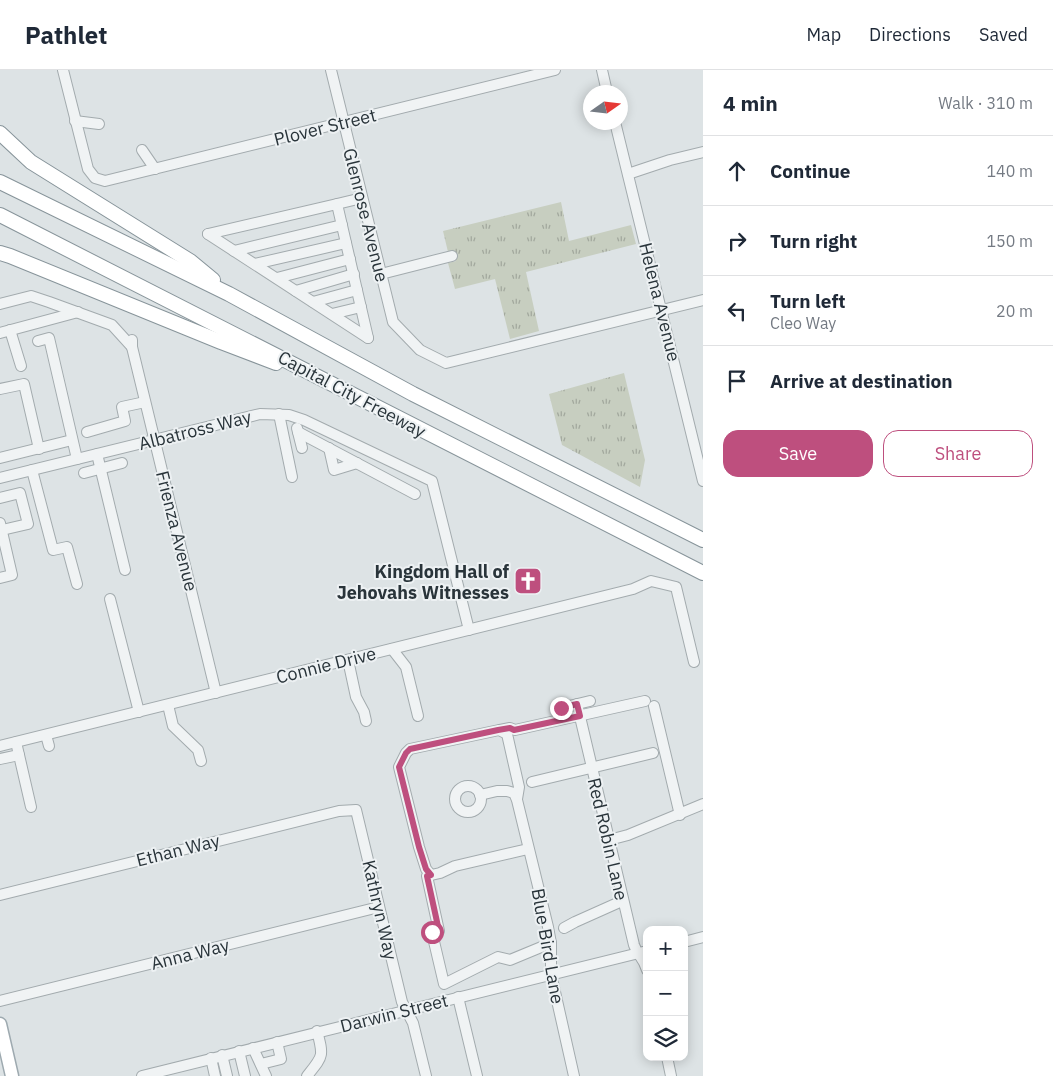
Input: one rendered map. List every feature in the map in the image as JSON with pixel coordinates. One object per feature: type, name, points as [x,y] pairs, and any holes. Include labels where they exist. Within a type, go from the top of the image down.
[{"type":"highway","points":[[0,133],[30,162],[190,261],[229,294]]},
{"type":"highway","name":"Capital City Freeway","points":[[0,182],[229,294],[413,394],[703,540]]},
{"type":"highway","name":"Capital City Freeway","points":[[0,214],[703,573]]},
{"type":"highway","points":[[0,253],[221,342],[313,375]]},
{"type":"main road","points":[[0,1024],[12,1076]]},
{"type":"street","points":[[63,70],[75,121],[99,124]]},
{"type":"street","name":"Glenrose Avenue","points":[[331,70],[393,322],[420,350],[446,363],[662,310]]},
{"type":"street","name":"Plover Street","points":[[75,121],[88,170],[95,178],[105,181],[555,70]]},
{"type":"street","points":[[602,70],[606,85]]},
{"type":"street","name":"Helena Avenue","points":[[617,130],[703,481]]},
{"type":"street","points":[[142,150],[155,169]]},
{"type":"street","points":[[628,174],[670,160],[703,152]]},
{"type":"street","points":[[337,204],[368,338],[208,234],[362,198]]},
{"type":"street","points":[[234,251],[342,225]]},
{"type":"street","points":[[255,264],[346,243]]},
{"type":"street","points":[[381,274],[452,256]]},
{"type":"street","points":[[277,278],[350,259]]},
{"type":"street","points":[[296,291],[354,274]]},
{"type":"street","points":[[313,302],[357,290]]},
{"type":"street","points":[[0,304],[31,296],[79,312]]},
{"type":"street","points":[[662,310],[703,300]]},
{"type":"street","points":[[332,314],[361,307]]},
{"type":"street","points":[[21,366],[5,331],[79,312]]},
{"type":"street","name":"Frienza Avenue","points":[[79,312],[112,325],[132,344],[216,693]]},
{"type":"street","points":[[349,325],[364,320]]},
{"type":"street","points":[[38,341],[48,338],[77,459]]},
{"type":"street","points":[[0,389],[24,384],[39,449]]},
{"type":"street","points":[[87,432],[126,422],[122,407],[145,402]]},
{"type":"street","name":"Albatross Way","points":[[0,478],[260,414],[279,414],[294,417],[399,466]]},
{"type":"street","points":[[279,414],[292,477]]},
{"type":"street","points":[[294,417],[302,448]]},
{"type":"street","points":[[298,432],[415,494]]},
{"type":"street","points":[[0,458],[72,440]]},
{"type":"street","points":[[341,454],[350,442]]},
{"type":"street","points":[[329,448],[334,470],[357,463]]},
{"type":"street","points":[[97,454],[125,570]]},
{"type":"street","points":[[84,473],[122,463]]},
{"type":"street","points":[[388,480],[399,466],[432,481],[469,630]]},
{"type":"street","points":[[32,470],[53,550],[67,547],[77,584]]},
{"type":"street","points":[[0,498],[20,493],[28,524],[1,526],[12,576],[0,578]]},
{"type":"street","name":"Connie Drive","points":[[0,746],[634,589],[651,582],[676,587],[694,662]]},
{"type":"street","points":[[110,598],[139,712]]},
{"type":"street","points":[[392,649],[406,667],[418,716]]},
{"type":"street","points":[[348,660],[356,697],[364,712],[366,721]]},
{"type":"street","points":[[561,708],[590,701]]},
{"type":"street","name":"Red Robin Lane","points":[[577,704],[622,901],[642,952]]},
{"type":"street","points":[[431,875],[426,869],[419,847],[399,767],[410,749],[498,730],[510,728],[514,730],[650,704],[680,815]]},
{"type":"street","points":[[168,705],[173,726],[198,750],[201,762]]},
{"type":"street","name":"Blue Bird Lane","points":[[498,730],[507,734],[519,787],[517,800],[548,927],[551,943],[551,974],[574,1076]]},
{"type":"street","points":[[46,735],[49,746]]},
{"type":"street","points":[[16,742],[31,807]]},
{"type":"street","points":[[532,782],[652,753]]},
{"type":"street","points":[[0,759],[19,755]]},
{"type":"street","points":[[480,796],[507,791],[514,793],[517,800]]},
{"type":"street","points":[[609,840],[628,835],[703,804]]},
{"type":"street","name":"Ethan Way","points":[[0,895],[339,810],[356,810]]},
{"type":"street","name":"Kathryn Way","points":[[356,810],[402,1002],[413,1023],[426,1076]]},
{"type":"street","points":[[448,999],[432,932],[439,931],[427,876],[440,873],[455,866],[528,849]]},
{"type":"street","points":[[564,928],[622,901]]},
{"type":"street","name":"Anna Way","points":[[0,1001],[379,908]]},
{"type":"street","points":[[688,941],[703,937]]},
{"type":"street","points":[[444,984],[498,958],[510,960],[551,943]]},
{"type":"street","name":"Darwin Street","points":[[142,1076],[642,952]]},
{"type":"street","points":[[458,997],[477,1076]]},
{"type":"street","points":[[307,1076],[321,1058],[322,1050],[318,1031]]},
{"type":"street","points":[[261,1064],[281,1060],[277,1042]]},
{"type":"street","points":[[253,1048],[266,1076]]},
{"type":"street","points":[[239,1051],[245,1076]]},
{"type":"street","points":[[222,1055],[227,1076]]},
{"type":"street","points":[[211,1058],[214,1076]]},
{"type":"street","points":[[668,1061],[671,1076]]},
{"type":"green space","points":[[561,202],[569,241],[631,225],[636,244],[526,272],[539,331],[510,339],[495,279],[455,289],[448,263],[456,261],[454,251],[448,252],[443,231]]},
{"type":"green space","points":[[624,373],[645,460],[640,487],[562,445],[549,394]]},
{"type":"place","name":"Kingdom Hall of Jehovahs Witnesses","points":[[528,581]]},
{"type":"route","points":[[432,932],[439,931],[427,876],[431,875],[426,869],[419,847],[399,767],[400,763],[410,749],[498,730],[510,728],[514,730],[580,716],[577,704],[561,708]]}]
